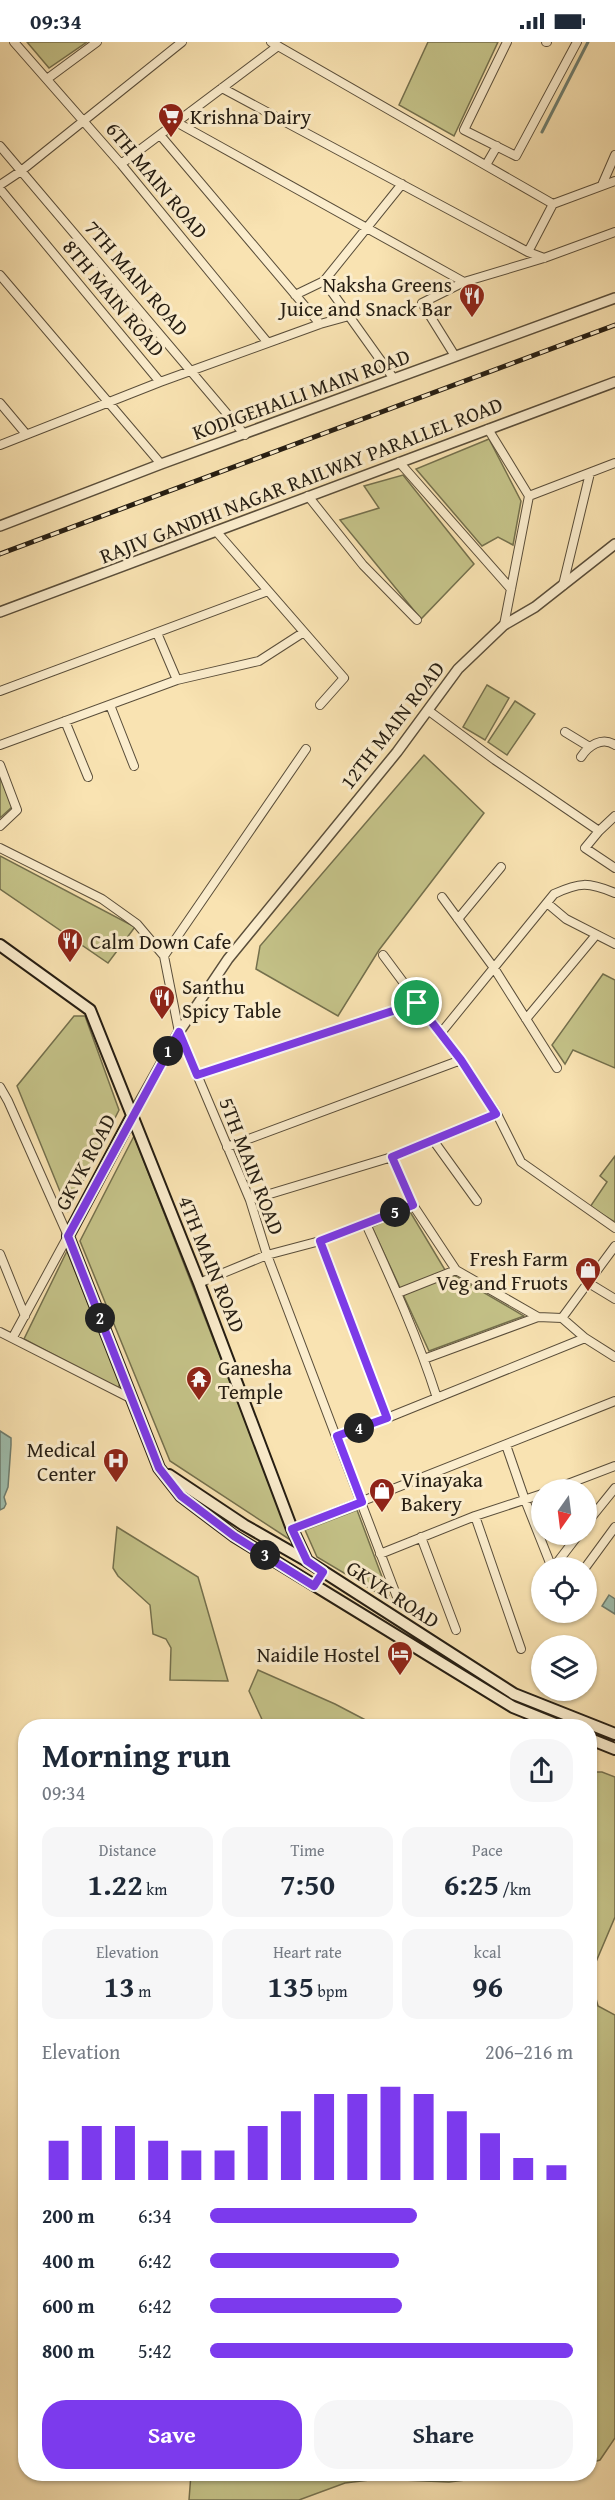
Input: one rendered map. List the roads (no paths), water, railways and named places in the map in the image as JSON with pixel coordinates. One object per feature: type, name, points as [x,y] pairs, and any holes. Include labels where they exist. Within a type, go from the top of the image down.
[{"type":"main road","name":"GKVK ROAD","points":[[0,945],[90,1010],[132,1116],[68,1236],[159,1468],[181,1496],[234,1536],[513,1707],[543,1719]]},
{"type":"main road","name":"4TH MAIN ROAD","points":[[132,1116],[199,1283],[292,1529],[307,1561]]},
{"type":"main road","name":"GKVK ROAD","points":[[159,1468],[244,1525],[307,1561],[514,1694],[577,1719]]},
{"type":"main road","points":[[314,1586],[323,1572]]},
{"type":"main road","name":"GKVK ROAD","points":[[597,1727],[615,1734]]},
{"type":"main road","points":[[597,1742],[615,1749]]},
{"type":"street","name":"6TH MAIN ROAD","points":[[14,42],[84,120],[268,343]]},
{"type":"street","points":[[47,79],[97,42]]},
{"type":"street","points":[[0,187],[182,42]]},
{"type":"street","points":[[507,42],[464,130],[516,156],[577,42]]},
{"type":"street","points":[[121,164],[222,88],[274,44],[553,204]]},
{"type":"street","points":[[222,88],[528,252],[544,258]]},
{"type":"street","points":[[176,122],[464,282]]},
{"type":"street","points":[[160,135],[320,324]]},
{"type":"street","points":[[486,165],[497,146]]},
{"type":"street","name":"7TH MAIN ROAD","points":[[0,147],[245,435]]},
{"type":"street","points":[[602,185],[615,155]]},
{"type":"street","points":[[528,252],[553,204],[615,181]]},
{"type":"street","points":[[296,295],[324,282],[402,184]]},
{"type":"street","name":"8TH MAIN ROAD","points":[[0,187],[160,382],[0,445]]},
{"type":"street","points":[[455,356],[422,303],[464,282],[544,258],[615,232]]},
{"type":"street","points":[[0,274],[161,464]]},
{"type":"street","points":[[324,282],[394,379]]},
{"type":"street","name":"KODIGEHALLI MAIN ROAD","points":[[0,526],[161,464],[615,298]]},
{"type":"street","points":[[160,382],[320,324],[349,316]]},
{"type":"street","name":"RAJIV GANDHI NAGAR RAILWAY PARALLEL ROAD","points":[[0,612],[615,382]]},
{"type":"street","points":[[0,403],[26,434]]},
{"type":"street","points":[[488,429],[529,496],[504,626]]},
{"type":"street","points":[[399,462],[511,589]]},
{"type":"street","points":[[529,496],[615,463]]},
{"type":"street","points":[[563,585],[590,473]]},
{"type":"street","points":[[308,496],[363,565],[417,620]]},
{"type":"street","points":[[216,531],[344,678],[320,705]]},
{"type":"street","name":"12TH MAIN ROAD","points":[[132,1116],[179,1032],[228,959],[429,711],[458,669],[504,626],[535,607],[615,544]]},
{"type":"street","points":[[0,691],[268,591]]},
{"type":"street","points":[[0,746],[177,680],[258,660],[304,632]]},
{"type":"street","points":[[157,633],[177,680]]},
{"type":"street","points":[[110,705],[134,766]]},
{"type":"street","points":[[429,711],[495,760],[599,831]]},
{"type":"street","points":[[65,721],[88,777]]},
{"type":"street","points":[[566,732],[588,746]]},
{"type":"street","points":[[581,757],[588,746],[602,741],[615,745]]},
{"type":"street","points":[[0,848],[102,899],[136,924],[164,956],[306,749]]},
{"type":"street","points":[[0,765],[16,810],[0,826]]},
{"type":"street","points":[[615,816],[585,848],[615,868]]},
{"type":"street","points":[[458,919],[501,867]]},
{"type":"street","points":[[440,1034],[554,894],[576,884],[602,888],[615,893]]},
{"type":"street","points":[[442,897],[494,968],[557,1068]]},
{"type":"street","points":[[546,903],[566,919],[615,944]]},
{"type":"street","points":[[526,1019],[596,935]]},
{"type":"street","points":[[383,955],[461,1060],[496,1114],[521,1162],[615,1228]]},
{"type":"street","name":"5TH MAIN ROAD","points":[[164,956],[179,1032],[250,1200],[267,1255],[397,1597]]},
{"type":"street","points":[[197,1075],[417,1003]]},
{"type":"street","points":[[227,1147],[461,1060]]},
{"type":"street","points":[[0,1087],[68,1236],[13,1337]]},
{"type":"street","points":[[250,1200],[392,1157],[496,1114]]},
{"type":"street","points":[[433,1140],[477,1202]]},
{"type":"street","points":[[392,1157],[413,1205],[456,1270],[538,1317]]},
{"type":"street","points":[[199,1283],[267,1255],[320,1241],[413,1205]]},
{"type":"street","points":[[366,1224],[398,1293],[437,1398]]},
{"type":"street","points":[[320,1241],[387,1418]]},
{"type":"street","points":[[562,1318],[587,1282],[614,1250]]},
{"type":"street","points":[[0,1254],[25,1316]]},
{"type":"street","points":[[398,1293],[456,1270]]},
{"type":"street","points":[[587,1282],[615,1299]]},
{"type":"street","points":[[424,1359],[538,1317],[562,1318],[585,1338],[615,1357]]},
{"type":"street","points":[[0,1332],[132,1399]]},
{"type":"street","points":[[337,1436],[585,1338]]},
{"type":"street","points":[[292,1529],[615,1401]]},
{"type":"street","points":[[506,1445],[548,1557]]},
{"type":"street","points":[[581,1479],[615,1466]]},
{"type":"street","points":[[597,1510],[615,1488]]},
{"type":"street","points":[[380,1554],[475,1516],[531,1498]]},
{"type":"street","points":[[475,1516],[521,1649]]},
{"type":"street","points":[[593,1557],[615,1527]]},
{"type":"street","points":[[421,1537],[456,1630]]},
{"type":"street","points":[[561,1557],[571,1545]]},
{"type":"waterway","points":[[542,132],[588,42]]},
{"type":"railway","points":[[0,554],[615,325]]},
{"type":"place","name":"Krishna Dairy","points":[[171,139]]},
{"type":"place","name":"Naksha Greens Juice and Snack Bar","points":[[472,319]]},
{"type":"place","name":"Calm Down Cafe","points":[[70,964]]},
{"type":"place","name":"Santhu Spicy Table","points":[[162,1021]]},
{"type":"place","name":"Fresh Farm Veg and Fruots","points":[[588,1293]]},
{"type":"place","name":"Ganesha Temple","points":[[199,1402]]},
{"type":"place","name":"Medical Center","points":[[116,1484]]},
{"type":"place","name":"Vinayaka Bakery","points":[[382,1514]]},
{"type":"place","name":"Naidile Hostel","points":[[400,1677]]}]
